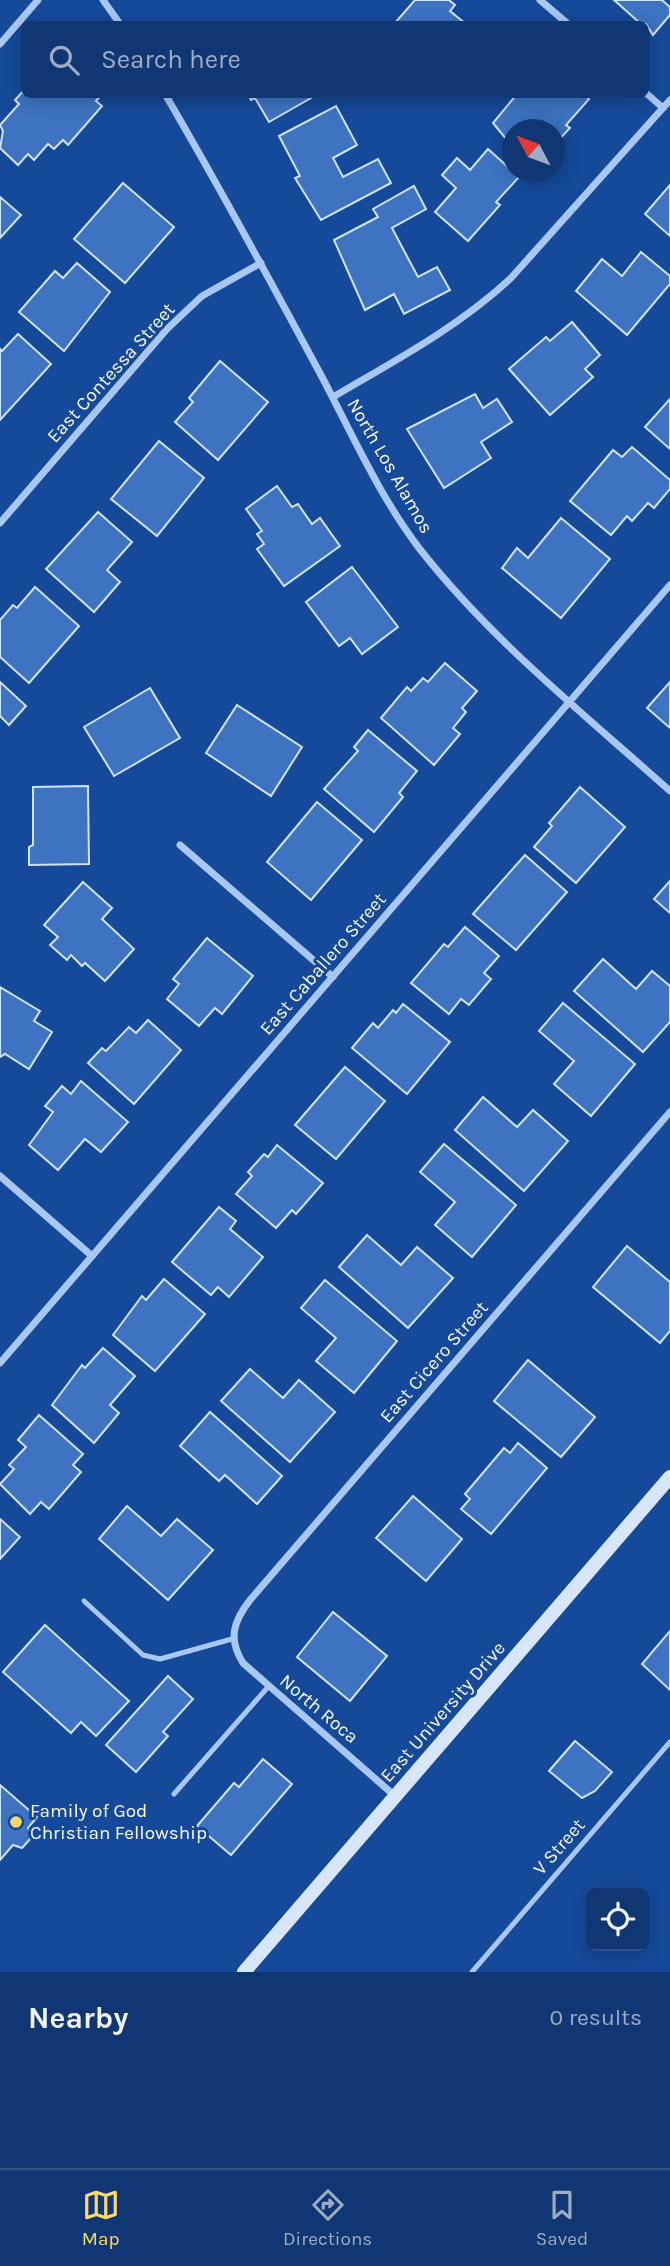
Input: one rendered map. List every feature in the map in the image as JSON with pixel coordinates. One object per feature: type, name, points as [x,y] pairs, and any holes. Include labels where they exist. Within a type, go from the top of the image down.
[{"type":"main road","name":"East University Drive","points":[[244,1972],[670,1477]]},
{"type":"street","points":[[0,44],[38,0]]},
{"type":"street","points":[[103,0],[118,21]]},
{"type":"street","points":[[540,0],[564,21]]},
{"type":"street","points":[[649,96],[663,108]]},
{"type":"street","name":"North Los Alamos","points":[[167,98],[261,263],[388,499],[418,547],[468,604],[569,701],[670,791]]},
{"type":"street","points":[[333,397],[457,325],[486,302],[511,278],[670,100]]},
{"type":"street","name":"East Contessa Street","points":[[0,523],[167,329],[202,296],[261,263]]},
{"type":"street","name":"East Caballero Street","points":[[0,1363],[670,585]]},
{"type":"street","points":[[180,845],[333,977]]},
{"type":"street","name":"East Cicero Street","points":[[232,1639],[240,1613],[250,1600],[670,1112]]},
{"type":"street","points":[[0,1177],[92,1256]]},
{"type":"street","name":"North Roca","points":[[232,1639],[243,1663],[396,1797]]},
{"type":"lane","points":[[84,1601],[143,1655],[160,1659],[232,1639]]},
{"type":"lane","points":[[174,1794],[268,1687]]},
{"type":"lane","name":"V Street","points":[[472,1972],[670,1742]]},
{"type":"building","points":[[415,0],[449,0],[455,5],[450,11],[462,21],[397,21]]},
{"type":"building","points":[[614,0],[662,0],[670,7],[670,15],[653,35],[649,29],[649,21],[638,21]]},
{"type":"building","points":[[21,93],[21,98],[99,98],[96,101],[102,106],[68,145],[63,140],[54,149],[48,144],[34,160],[28,154],[18,165],[0,148],[3,131],[0,125],[19,104],[15,100]]},
{"type":"building","points":[[255,98],[311,98],[269,122]]},
{"type":"building","points":[[514,98],[589,99],[566,125],[570,128],[565,133],[565,119],[502,119],[502,134],[493,123]]},
{"type":"building","points":[[336,106],[357,145],[333,158],[343,177],[378,159],[391,183],[321,220],[295,178],[300,176],[279,136]]},
{"type":"building","points":[[488,149],[502,162],[502,182],[514,182],[496,202],[500,205],[468,241],[435,212],[456,188],[442,175],[457,158],[470,170]]},
{"type":"building","points":[[123,183],[174,227],[125,283],[74,239]]},
{"type":"building","points":[[670,185],[670,236],[645,214]]},
{"type":"building","points":[[414,186],[426,209],[392,228],[418,277],[437,267],[450,290],[404,314],[394,294],[365,310],[334,240],[378,217],[373,209]]},
{"type":"building","points":[[0,197],[21,215],[0,238]]},
{"type":"building","points":[[641,252],[670,276],[670,284],[627,335],[576,291],[602,259],[622,276]]},
{"type":"building","points":[[77,263],[110,292],[64,351],[19,312],[55,271],[63,278]]},
{"type":"building","points":[[572,322],[600,355],[585,369],[593,377],[550,415],[509,369],[546,337],[550,341]]},
{"type":"building","points":[[18,334],[51,364],[0,420],[0,349],[2,351]]},
{"type":"building","points":[[220,361],[268,402],[218,460],[175,422],[193,402],[189,398]]},
{"type":"building","points":[[475,394],[483,408],[497,399],[512,422],[481,442],[491,458],[444,488],[407,429]]},
{"type":"building","points":[[670,399],[670,449],[645,427]]},
{"type":"building","points":[[159,441],[204,478],[157,536],[111,499]]},
{"type":"building","points":[[632,447],[670,480],[670,489],[654,508],[648,503],[632,521],[627,516],[611,535],[570,501],[613,450],[622,457]]},
{"type":"building","points":[[277,486],[292,507],[298,504],[312,524],[320,518],[340,546],[284,586],[257,549],[264,544],[257,534],[262,531],[246,509]]},
{"type":"building","points":[[98,512],[132,542],[107,570],[120,582],[94,612],[46,569]]},
{"type":"building","points":[[561,518],[610,559],[561,618],[502,568],[517,548],[528,558]]},
{"type":"building","points":[[352,567],[398,627],[362,654],[350,638],[339,646],[306,602]]},
{"type":"building","points":[[35,587],[79,626],[29,683],[0,657],[0,620],[13,605],[17,608]]},
{"type":"building","points":[[445,663],[477,691],[462,708],[466,712],[453,728],[460,734],[434,765],[381,718],[407,687],[411,691],[423,678],[428,682]]},
{"type":"building","points":[[0,682],[26,706],[9,725],[0,716]]},
{"type":"building","points":[[670,682],[670,728],[647,708]]},
{"type":"building","points":[[150,688],[180,738],[114,776],[84,727]]},
{"type":"building","points":[[237,705],[302,747],[271,796],[206,753]]},
{"type":"building","points":[[368,730],[417,771],[399,793],[403,797],[374,832],[324,789],[358,751],[354,747]]},
{"type":"building","points":[[88,786],[89,864],[29,865],[29,847],[33,845],[33,787]]},
{"type":"building","points":[[580,787],[625,827],[576,883],[534,847],[552,826],[549,823]]},
{"type":"building","points":[[317,802],[362,840],[311,900],[267,862]]},
{"type":"building","points":[[525,855],[567,892],[516,950],[473,914]]},
{"type":"building","points":[[670,881],[670,913],[654,899]]},
{"type":"building","points":[[83,882],[112,908],[102,919],[134,949],[105,981],[85,963],[82,966],[71,955],[67,960],[50,945],[58,937],[44,925]]},
{"type":"building","points":[[465,927],[499,956],[484,973],[491,979],[469,1005],[461,999],[449,1014],[411,983],[444,944],[448,947]]},
{"type":"building","points":[[207,938],[253,976],[222,1014],[215,1008],[199,1026],[167,999],[179,984],[173,979]]},
{"type":"building","points":[[603,959],[636,989],[652,971],[670,986],[670,1022],[643,1052],[574,991]]},
{"type":"building","points":[[0,987],[40,1011],[34,1021],[52,1032],[29,1069],[5,1054],[0,1057]]},
{"type":"building","points":[[563,1003],[635,1064],[591,1116],[554,1084],[574,1061],[539,1031]]},
{"type":"building","points":[[403,1004],[450,1042],[407,1094],[352,1048],[373,1023],[378,1028],[393,1010],[396,1013]]},
{"type":"building","points":[[148,1020],[181,1050],[134,1104],[88,1063],[102,1048],[106,1051],[129,1027],[136,1033]]},
{"type":"building","points":[[345,1067],[385,1101],[336,1159],[295,1125]]},
{"type":"building","points":[[81,1081],[128,1122],[101,1152],[85,1139],[58,1170],[29,1145],[53,1112],[45,1106],[62,1086],[71,1094]]},
{"type":"building","points":[[483,1097],[517,1127],[533,1110],[568,1141],[524,1191],[455,1130]]},
{"type":"building","points":[[444,1144],[516,1205],[472,1257],[435,1225],[455,1202],[420,1172]]},
{"type":"building","points":[[277,1145],[323,1183],[296,1214],[292,1210],[276,1228],[236,1194],[252,1176],[248,1172],[264,1154],[268,1157]]},
{"type":"building","points":[[219,1207],[236,1221],[230,1229],[263,1257],[229,1297],[218,1287],[211,1295],[172,1262]]},
{"type":"building","points":[[367,1235],[401,1265],[417,1247],[453,1278],[408,1328],[339,1267]]},
{"type":"building","points":[[627,1246],[670,1282],[670,1331],[660,1343],[593,1287]]},
{"type":"building","points":[[164,1279],[205,1314],[155,1371],[113,1335],[142,1296],[146,1300]]},
{"type":"building","points":[[325,1280],[397,1341],[354,1393],[316,1361],[336,1338],[301,1308]]},
{"type":"building","points":[[103,1348],[135,1376],[110,1405],[119,1413],[94,1443],[52,1405],[82,1365],[85,1368]]},
{"type":"building","points":[[528,1360],[595,1417],[561,1457],[494,1401]]},
{"type":"building","points":[[250,1369],[283,1398],[299,1380],[335,1412],[290,1462],[221,1401]]},
{"type":"building","points":[[210,1412],[282,1476],[257,1504],[225,1475],[219,1481],[180,1446]]},
{"type":"building","points":[[39,1415],[83,1454],[73,1465],[81,1472],[49,1509],[41,1502],[30,1514],[0,1484],[14,1469],[9,1465],[26,1447],[18,1440]]},
{"type":"building","points":[[518,1443],[547,1468],[491,1534],[461,1509],[470,1499],[465,1494],[504,1448],[510,1453]]},
{"type":"building","points":[[413,1496],[462,1539],[426,1581],[376,1538]]},
{"type":"building","points":[[127,1506],[161,1536],[177,1519],[213,1550],[168,1600],[99,1539]]},
{"type":"building","points":[[0,1519],[20,1537],[0,1559]]},
{"type":"building","points":[[333,1612],[387,1656],[350,1701],[297,1657]]},
{"type":"building","points":[[45,1625],[129,1701],[96,1736],[81,1722],[71,1733],[3,1672]]},
{"type":"building","points":[[670,1631],[670,1690],[642,1664]]},
{"type":"building","points":[[168,1676],[193,1699],[163,1732],[168,1736],[136,1772],[106,1745]]},
{"type":"building","points":[[575,1741],[612,1772],[595,1791],[582,1798],[549,1771]]},
{"type":"building","points":[[263,1759],[292,1784],[231,1855],[197,1826],[234,1783],[239,1787]]},
{"type":"building","name":"Family of God Christian Fellowship","points":[[0,1785],[37,1817],[28,1828],[32,1837],[22,1848],[13,1845],[0,1860]]},
{"type":"place","name":"Family of God Christian Fellowship","points":[[16,1822]]}]
